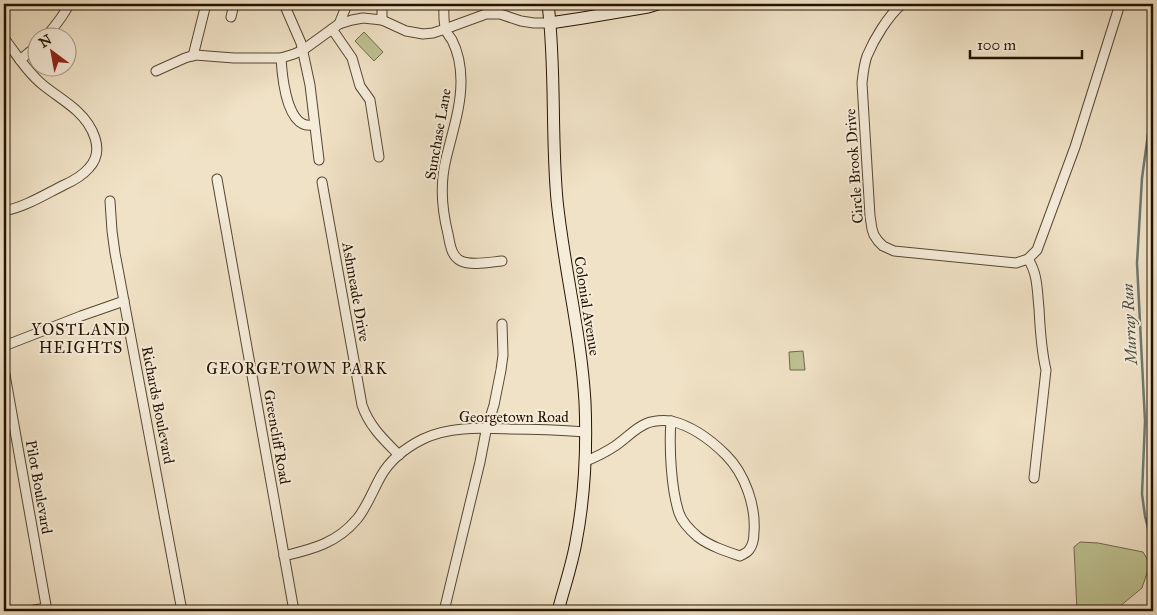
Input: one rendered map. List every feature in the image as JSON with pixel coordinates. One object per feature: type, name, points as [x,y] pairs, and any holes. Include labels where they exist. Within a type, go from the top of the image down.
[{"type":"main road","name":"Colonial Avenue","points":[[548,4],[556,182],[561,236],[581,362],[586,432],[584,489],[576,544],[558,611]]},
{"type":"main road","points":[[550,22],[638,9],[658,4]]},
{"type":"street","points":[[53,28],[67,10],[69,4]]},
{"type":"street","points":[[193,56],[206,4]]},
{"type":"street","points":[[231,17],[234,4]]},
{"type":"street","points":[[284,4],[302,43],[310,85],[319,160]]},
{"type":"street","points":[[336,26],[349,4]]},
{"type":"street","points":[[382,4],[382,20]]},
{"type":"street","points":[[444,4],[446,30]]},
{"type":"street","name":"Circle Brook Drive","points":[[902,4],[890,15],[875,40],[867,57],[862,83],[868,191],[874,236],[883,246],[894,251],[1016,263],[1028,259]]},
{"type":"street","points":[[1034,478],[1046,370],[1042,355],[1036,279],[1033,266],[1028,259],[1037,250],[1075,147],[1120,4]]},
{"type":"street","points":[[156,71],[193,56],[281,58],[303,50],[336,26],[363,18],[382,20],[414,33],[433,33],[446,30],[486,14],[500,14],[534,23],[550,22]]},
{"type":"street","points":[[336,26],[355,65],[360,86],[372,104],[379,156]]},
{"type":"street","name":"Sunchase Lane","points":[[446,30],[457,54],[461,79],[458,112],[443,175],[447,230],[454,255],[463,262],[502,261]]},
{"type":"street","points":[[4,38],[43,86],[64,100],[86,121],[92,129],[97,147],[96,155],[90,168],[81,175],[29,202],[4,211]]},
{"type":"street","points":[[20,60],[28,53]]},
{"type":"street","points":[[281,58],[290,108],[300,122],[309,126],[314,125]]},
{"type":"street","name":"Greencliff Road","points":[[217,180],[294,611]]},
{"type":"street","name":"Ashmeade Drive","points":[[322,182],[362,405],[370,423],[387,444],[400,455]]},
{"type":"street","name":"Richards Boulevard","points":[[110,201],[113,238],[124,301],[182,611]]},
{"type":"street","points":[[4,346],[124,301]]},
{"type":"street","points":[[444,611],[494,405],[503,355],[502,324]]},
{"type":"street","name":"Pilot Boulevard","points":[[4,369],[46,609]]},
{"type":"street","points":[[586,461],[613,448],[628,434],[646,423],[657,421],[671,421],[682,424],[708,439],[728,456],[748,490],[755,518],[754,539],[751,548],[740,556],[720,550],[698,537],[679,514],[671,462],[671,421]]},
{"type":"street","name":"Georgetown Road","points":[[284,556],[323,545],[349,528],[358,518],[382,474],[400,455],[423,439],[435,434],[449,430],[487,428],[550,429],[586,432]]},
{"type":"street","points":[[28,611],[46,609]]},
{"type":"green space","points":[[364,32],[383,52],[374,61],[355,41]]},
{"type":"green space","points":[[803,351],[805,370],[790,370],[789,352]]},
{"type":"green space","points":[[1080,542],[1098,543],[1143,552],[1150,564],[1142,588],[1114,611],[1077,611],[1074,547]]},
{"type":"waterway","name":"Murray Run","points":[[1153,98],[1142,178],[1137,263],[1145,421],[1142,494],[1153,549]]},
{"type":"district","name":"YOSTLAND HEIGHTS","points":[[81,338]]},
{"type":"district","name":"GEORGETOWN PARK","points":[[297,368]]}]
